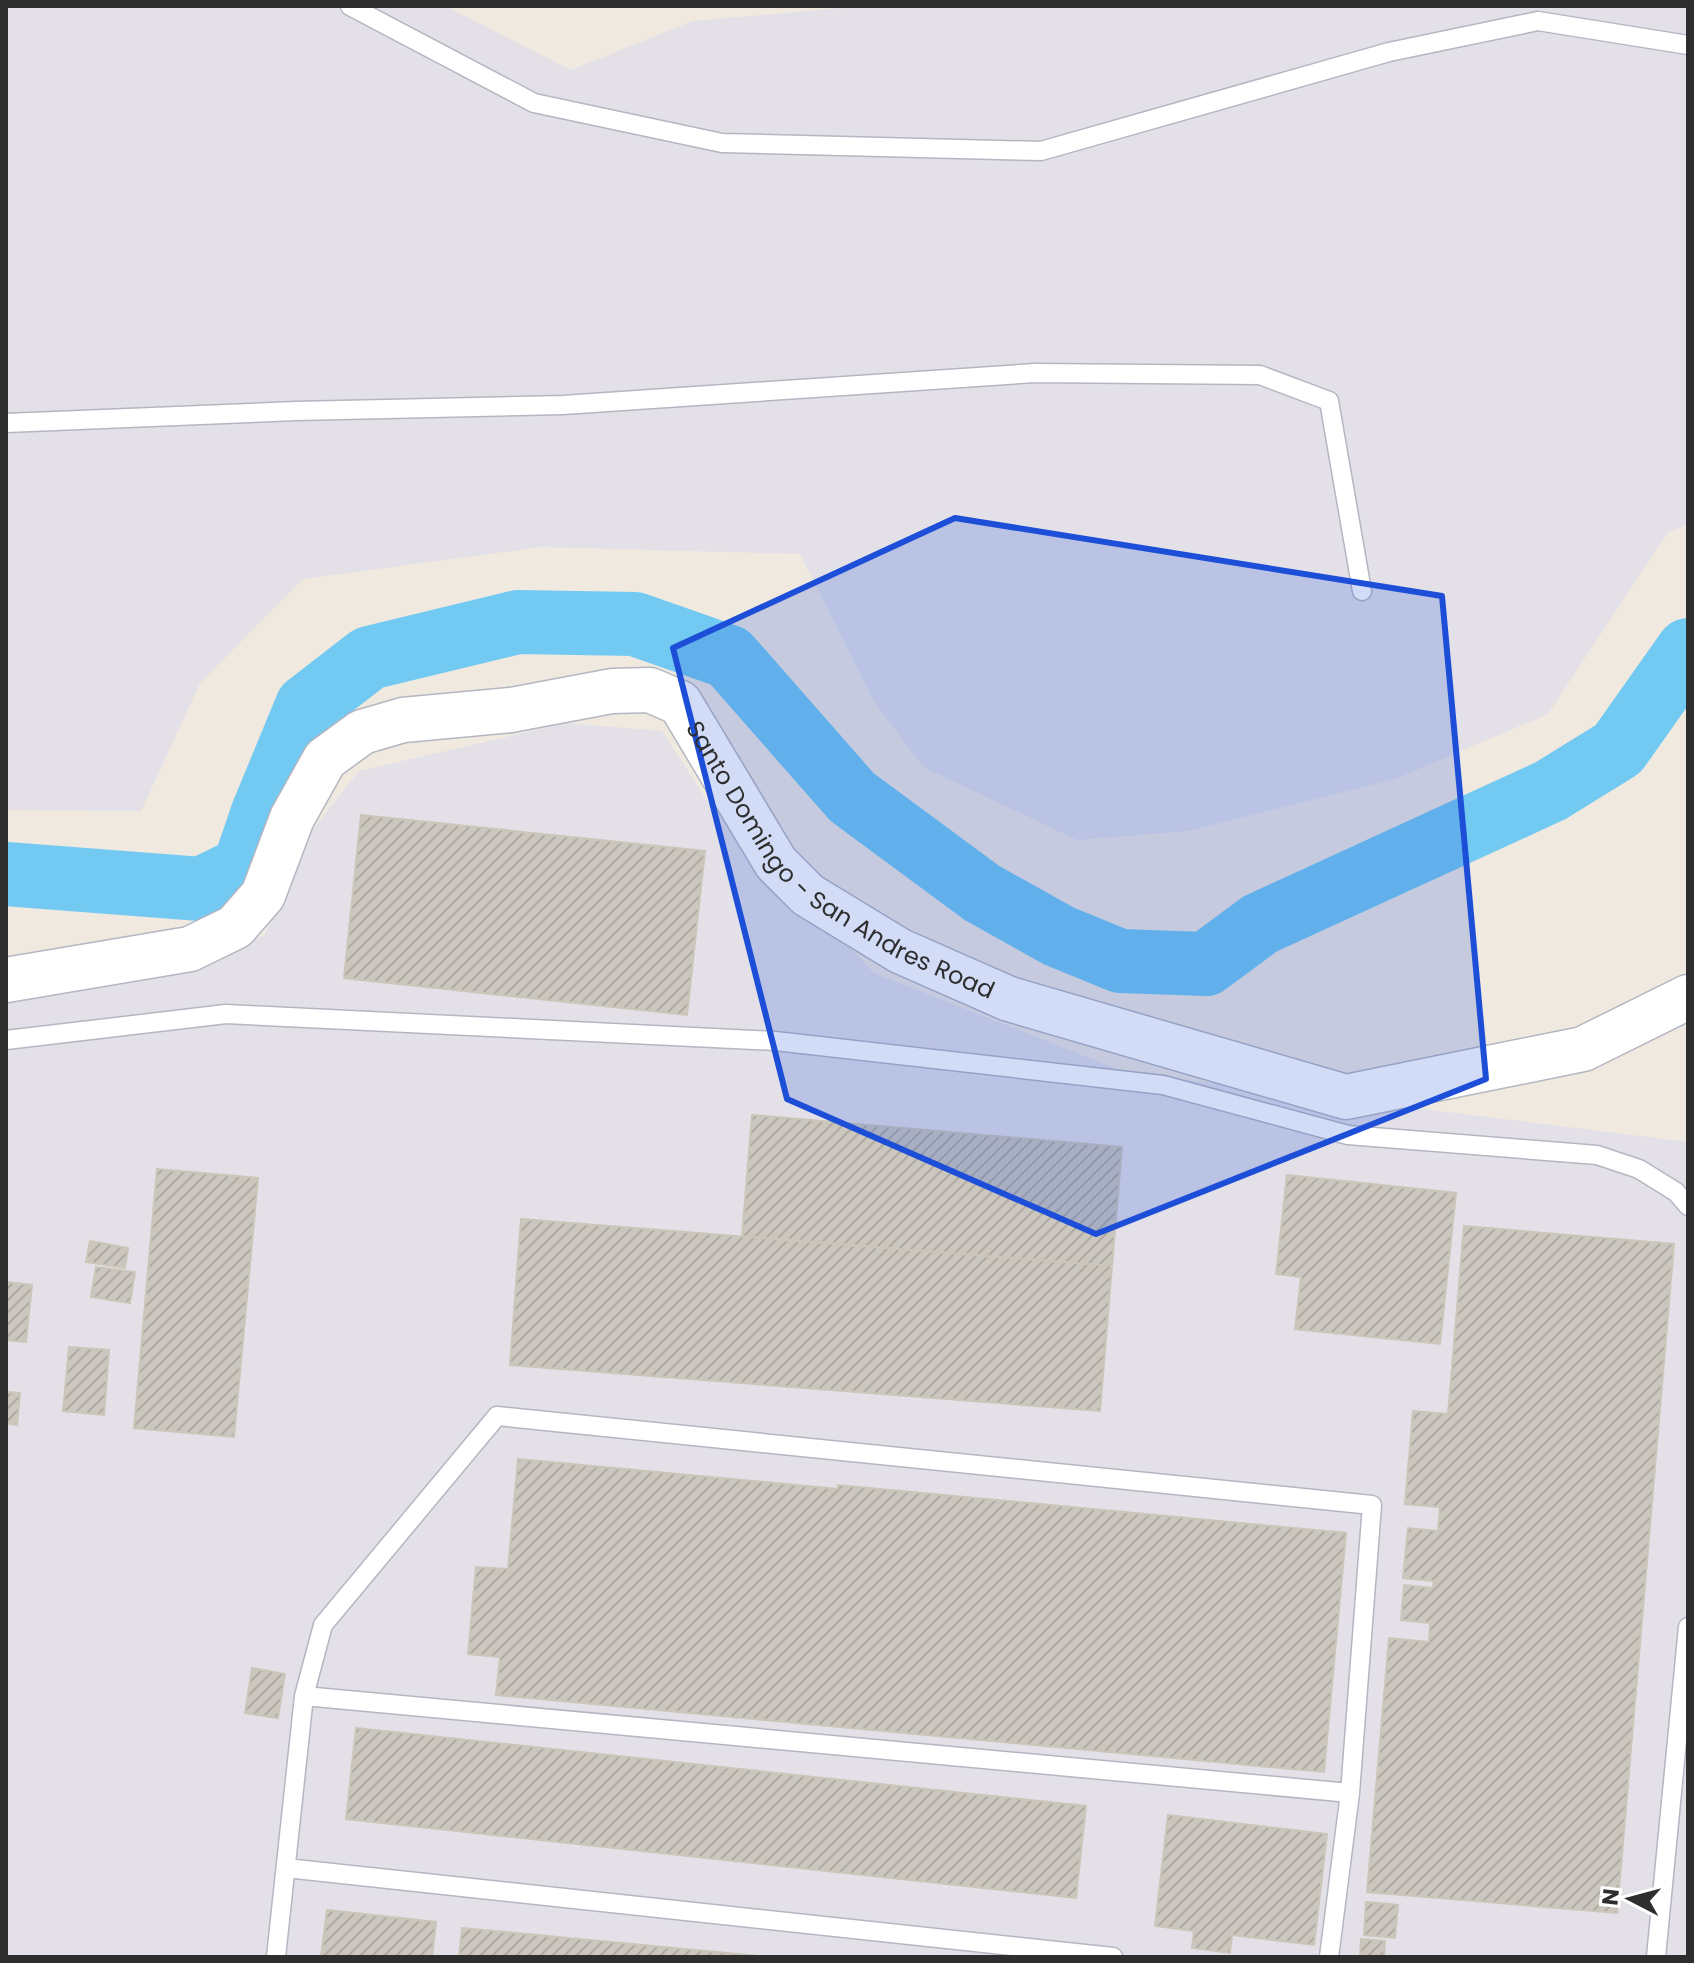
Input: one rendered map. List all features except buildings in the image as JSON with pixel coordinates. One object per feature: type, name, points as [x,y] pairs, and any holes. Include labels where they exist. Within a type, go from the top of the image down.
[{"type":"street","name":"Santo Domingo - San Andres Road","points":[[6,980],[190,949],[235,927],[263,895],[292,818],[325,759],[362,732],[403,720],[511,710],[612,691],[650,690],[680,703],[776,863],[808,895],[900,951],[1009,999],[1346,1097],[1583,1049],[1688,997]]},
{"type":"lane","points":[[350,6],[534,103],[722,143],[1041,151],[1389,52],[1538,21],[1688,45]]},
{"type":"lane","points":[[6,423],[296,411],[563,405],[1035,373],[1260,375],[1329,401],[1362,591]]},
{"type":"lane","points":[[6,1040],[226,1014],[775,1041],[1163,1085],[1348,1135],[1597,1155],[1639,1169],[1676,1192],[1688,1206]]},
{"type":"lane","points":[[276,1957],[304,1696],[323,1625],[497,1416],[1372,1505],[1350,1793],[1329,1957]]},
{"type":"lane","points":[[1656,1957],[1688,1627]]},
{"type":"lane","points":[[304,1696],[1350,1793]]},
{"type":"lane","points":[[286,1868],[1113,1957]]},
{"type":"highlighted area","points":[[955,518],[1442,596],[1486,1079],[1096,1234],[787,1099],[673,648]]},
{"type":"shaded area","points":[[6,6],[445,6],[571,70],[693,21],[865,6],[1688,6],[1688,525],[1668,532],[1548,714],[1395,779],[1188,831],[1077,840],[923,767],[873,700],[800,554],[542,547],[303,579],[200,683],[141,811],[6,810]]},
{"type":"shaded area","points":[[567,723],[662,731],[708,802],[874,973],[1125,1072],[1688,1142],[1688,1957],[6,1957],[6,989],[264,936],[306,838],[359,771]]},
{"type":"waterway","points":[[6,874],[201,889],[244,868],[262,815],[307,706],[369,658],[518,622],[635,624],[729,657],[852,797],[982,893],[1059,936],[1120,961],[1206,964],[1260,924],[1550,791],[1618,749],[1688,650]]}]
